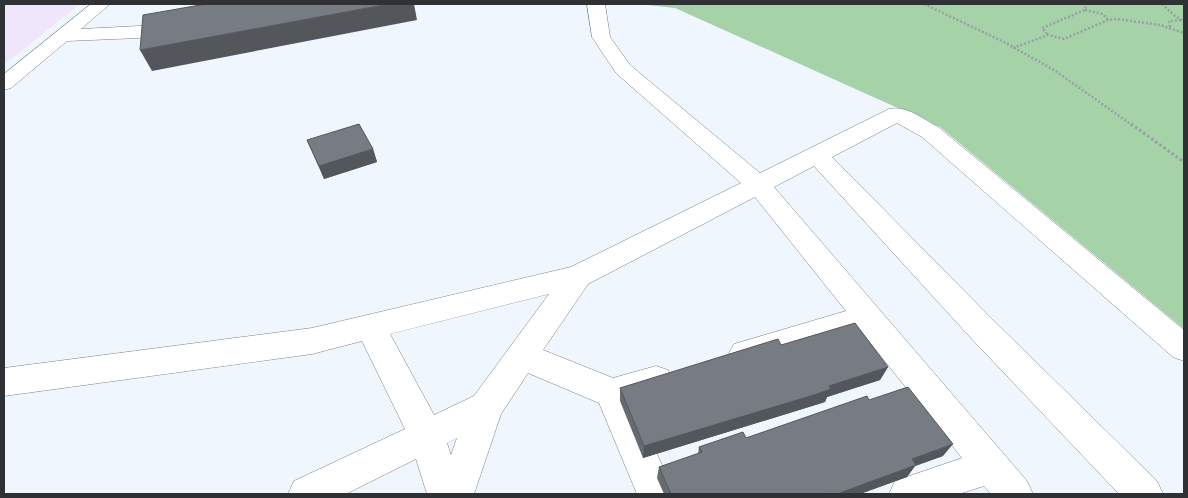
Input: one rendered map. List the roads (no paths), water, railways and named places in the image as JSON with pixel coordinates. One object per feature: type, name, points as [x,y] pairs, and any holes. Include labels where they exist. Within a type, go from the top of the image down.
[{"type":"street","points":[[4,84],[101,4]]},
{"type":"street","points":[[596,4],[601,37],[623,69],[759,185],[1014,494]]},
{"type":"street","points":[[62,36],[139,32],[197,22]]},
{"type":"street","points":[[4,382],[312,340],[578,276],[897,114],[930,132],[1184,348]]},
{"type":"street","points":[[817,155],[981,328],[1144,494]]},
{"type":"street","points":[[455,494],[486,407],[578,276]]},
{"type":"street","points":[[523,356],[612,393],[868,317]]},
{"type":"street","points":[[370,327],[427,436],[446,494]]},
{"type":"street","points":[[612,393],[656,494]]},
{"type":"street","points":[[307,494],[486,407]]},
{"type":"street","points":[[908,494],[990,466]]}]
